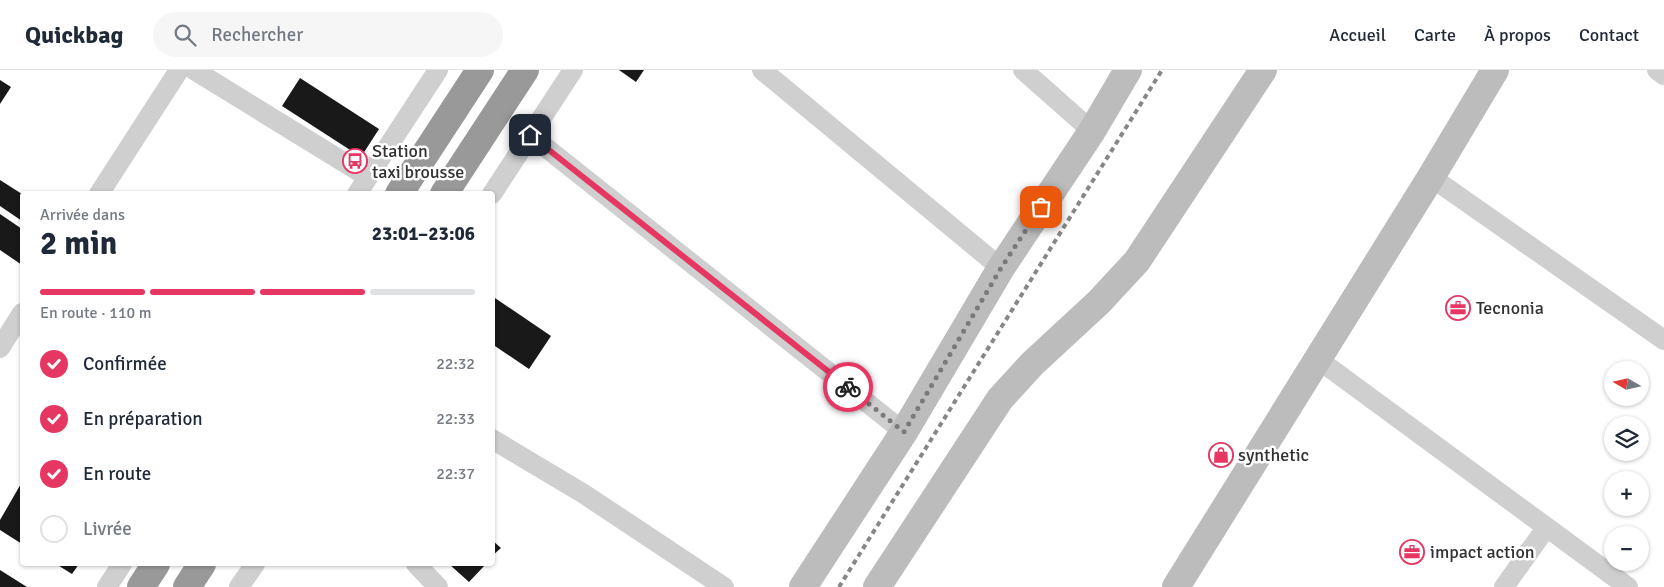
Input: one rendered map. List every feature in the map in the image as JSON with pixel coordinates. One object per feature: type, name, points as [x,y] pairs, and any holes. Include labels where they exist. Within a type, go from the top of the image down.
[{"type":"highway","points":[[401,191],[480,70]]},
{"type":"highway","points":[[446,191],[525,70]]},
{"type":"highway","points":[[141,587],[155,566]]},
{"type":"highway","points":[[187,587],[201,566]]},
{"type":"main road","points":[[803,587],[904,432],[1001,268],[1092,130],[1128,70]]},
{"type":"main road","points":[[877,587],[1000,399],[1032,364],[1099,302],[1137,261],[1263,70]]},
{"type":"main road","points":[[1176,587],[1432,177],[1494,70]]},
{"type":"street","points":[[101,191],[179,70]]},
{"type":"street","points":[[194,70],[368,177]]},
{"type":"street","points":[[359,191],[438,70]]},
{"type":"street","points":[[494,191],[573,70]]},
{"type":"street","points":[[762,70],[1001,268]]},
{"type":"street","points":[[1023,70],[1092,130]]},
{"type":"street","points":[[1657,70],[1664,75]]},
{"type":"street","points":[[530,135],[904,432]]},
{"type":"street","points":[[1432,177],[1664,340]]},
{"type":"street","points":[[0,348],[20,316]]},
{"type":"street","points":[[1319,360],[1628,587]]},
{"type":"street","points":[[495,441],[584,494],[724,587]]},
{"type":"street","points":[[1504,587],[1546,528]]},
{"type":"street","points":[[107,587],[121,566]]},
{"type":"street","points":[[239,587],[254,566]]},
{"type":"street","points":[[418,566],[438,587]]},
{"type":"building","points":[[619,70],[644,70],[636,82]]},
{"type":"building","points":[[300,78],[379,129],[361,157],[282,106]]},
{"type":"building","points":[[0,80],[11,87],[0,104]]},
{"type":"building","points":[[0,180],[20,193],[20,220],[0,206]]},
{"type":"building","points":[[0,214],[20,228],[20,264],[0,250]]},
{"type":"building","points":[[495,298],[551,336],[529,369],[495,346]]},
{"type":"building","points":[[20,485],[20,543],[0,530],[0,520]]},
{"type":"building","points":[[495,543],[501,548],[495,553]]},
{"type":"building","points":[[59,566],[78,566],[72,574]]},
{"type":"building","points":[[451,566],[484,566],[469,582]]},
{"type":"building","points":[[0,570],[27,587],[0,587]]},
{"type":"railway","points":[[839,587],[1162,70]]},
{"type":"way so far","points":[[848,387],[904,432],[1001,268],[1041,207]]},
{"type":"place","name":"Station taxi brousse","points":[[355,161]]},
{"type":"place","name":"Tecnonia","points":[[1458,308]]},
{"type":"place","name":"synthetic","points":[[1221,455]]},
{"type":"place","name":"impact action","points":[[1412,552]]},
{"type":"route","points":[[530,135],[848,387]]}]
